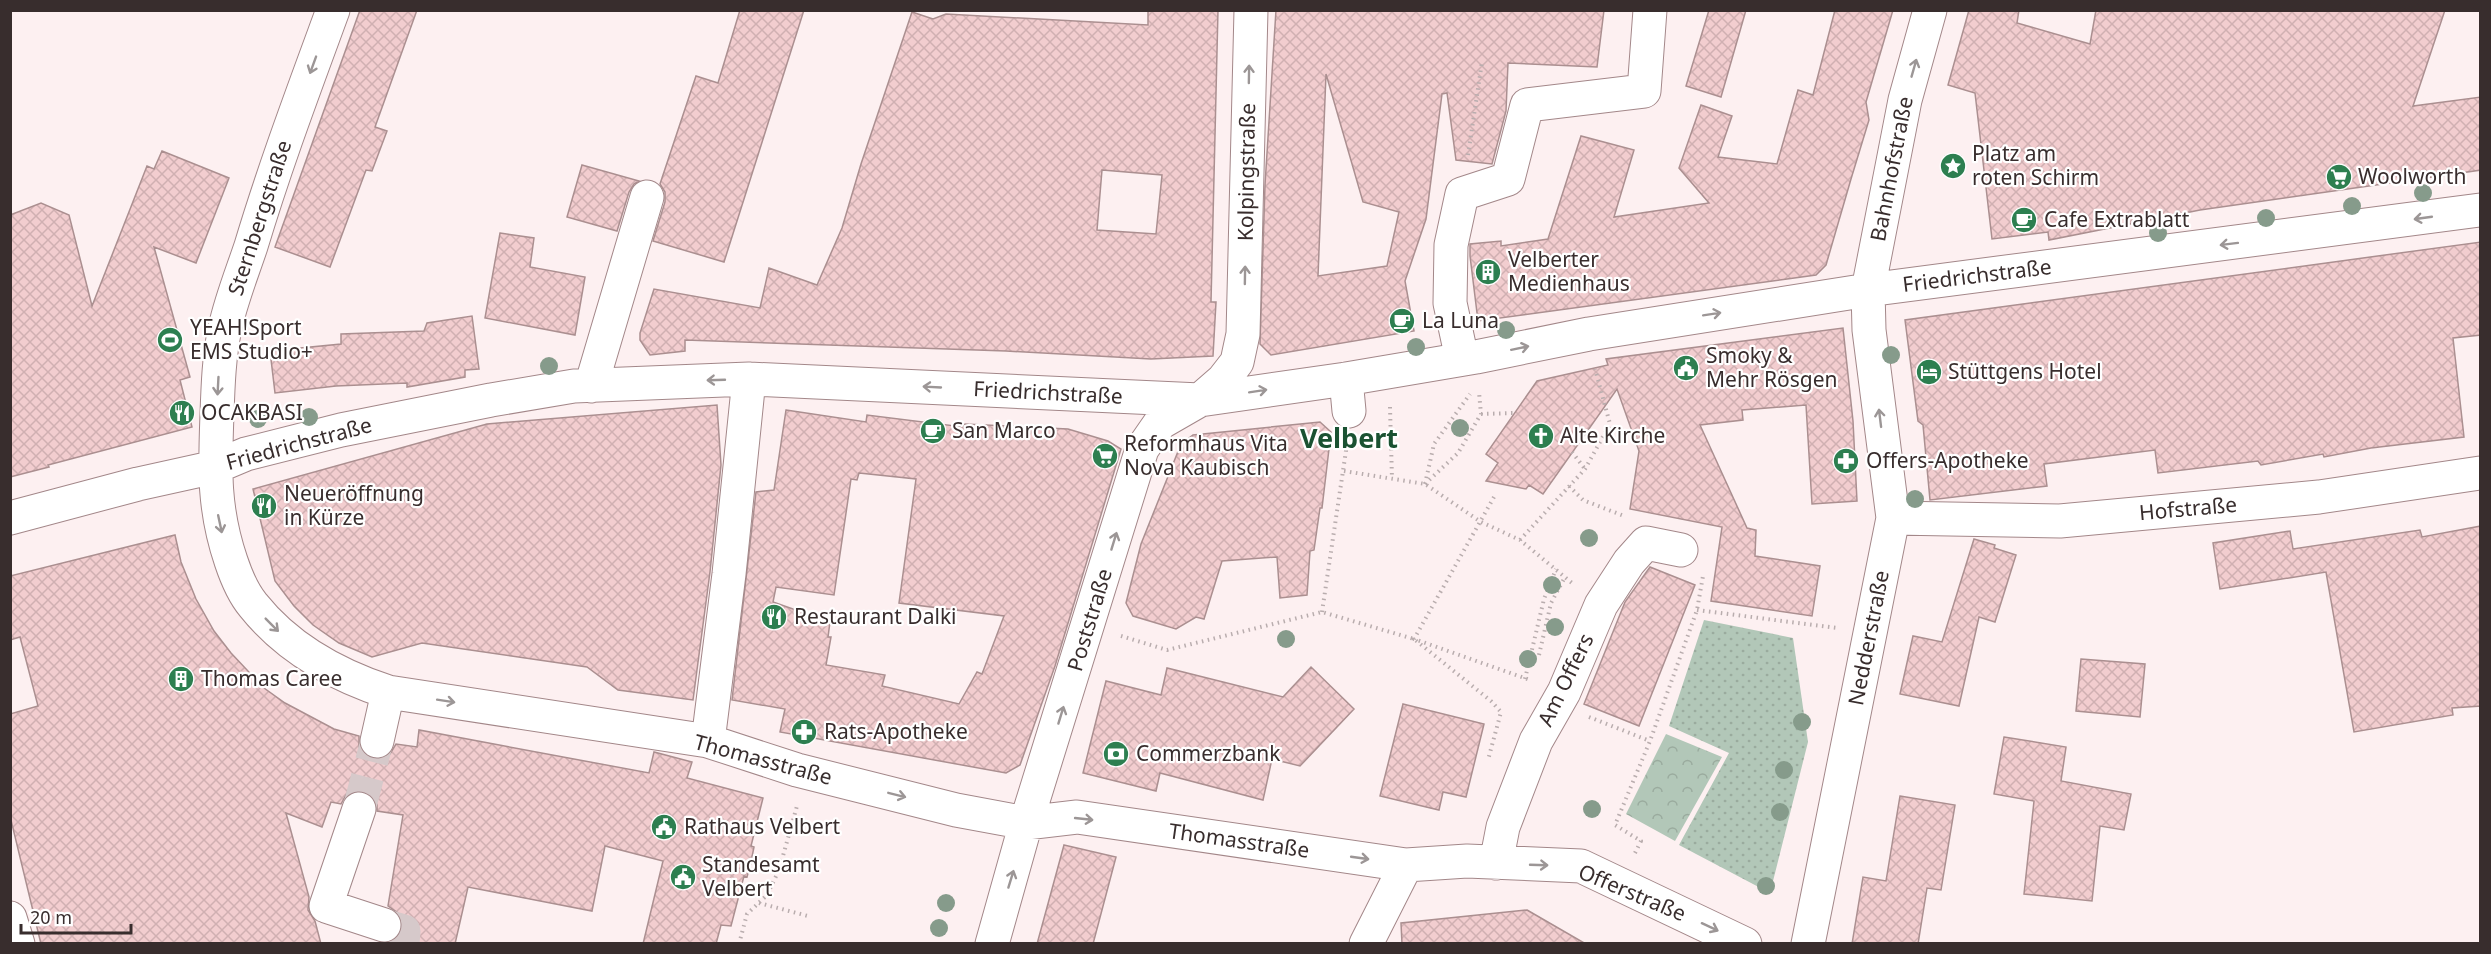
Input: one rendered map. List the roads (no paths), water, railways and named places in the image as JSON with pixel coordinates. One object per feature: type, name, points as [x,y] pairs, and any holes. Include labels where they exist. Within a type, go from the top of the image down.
[{"type":"street","name":"Sternbergstraße","points":[[215,467],[218,381],[225,328],[274,172],[333,10]]},
{"type":"street","name":"Kolpingstraße","points":[[1243,334],[1251,10]]},
{"type":"street","points":[[1472,365],[1450,303],[1451,245],[1462,194],[1508,179],[1527,105],[1644,91],[1650,10]]},
{"type":"street","name":"Bahnhofstraße","points":[[1869,330],[1868,290],[1905,100],[1930,10]]},
{"type":"street","points":[[591,386],[647,198]]},
{"type":"street","name":"Friedrichstraße","points":[[10,518],[138,484],[215,467],[246,454],[341,430],[574,386],[749,379],[1200,400],[1346,378],[1389,385],[1472,365],[1593,358],[1868,290],[2481,210]]},
{"type":"street","name":"Nedderstraße","points":[[1808,944],[1893,518],[1869,330]]},
{"type":"street","name":"Poststraße","points":[[992,944],[1026,823],[1089,626],[1142,449],[1160,423],[1200,400],[1222,380],[1237,362],[1243,334]]},
{"type":"street","points":[[1346,378],[1349,411]]},
{"type":"street","points":[[708,741],[729,574],[749,379]]},
{"type":"street","name":"Thomasstraße","points":[[215,467],[217,510],[222,534],[237,579],[252,604],[291,643],[313,659],[357,682],[388,692],[708,741],[840,781],[956,810],[1026,823],[1077,817],[1317,840],[1406,865]]},
{"type":"street","name":"Hofstraße","points":[[1893,518],[2060,521],[2319,497],[2481,473]]},
{"type":"street","name":"Am Offers","points":[[1496,863],[1503,828],[1536,741],[1564,692],[1601,605],[1629,562],[1646,543],[1681,550]]},
{"type":"street","points":[[377,741],[388,692]]},
{"type":"street","points":[[359,809],[327,906],[384,925]]},
{"type":"street","name":"Offerstraße","points":[[1406,865],[1467,861],[1581,866],[1745,944]]},
{"type":"street","points":[[1366,944],[1406,865]]},
{"type":"street","points":[[10,918],[18,944]]},
{"type":"tunnel","points":[[359,809],[377,741]]},
{"type":"tunnel","points":[[384,925],[404,931],[403,944]]},
{"type":"place","name":"Platz am roten Schirm","points":[[1953,166]]},
{"type":"place","name":"Woolworth","points":[[2339,177]]},
{"type":"place","name":"Cafe Extrablatt","points":[[2024,220]]},
{"type":"place","name":"Velberter Medienhaus","points":[[1488,272]]},
{"type":"place","name":"La Luna","points":[[1402,321]]},
{"type":"place","name":"YEAH!Sport EMS Studio+","points":[[170,340]]},
{"type":"place","name":"Smoky & Mehr Rösgen","points":[[1686,368]]},
{"type":"place","name":"Stüttgens Hotel","points":[[1929,372]]},
{"type":"place","name":"OCAKBASI","points":[[182,413]]},
{"type":"place","name":"San Marco","points":[[933,431]]},
{"type":"place","name":"Alte Kirche","points":[[1541,436]]},
{"type":"place","name":"Reformhaus Vita Nova Kaubisch","points":[[1105,456]]},
{"type":"place","name":"Offers-Apotheke","points":[[1846,461]]},
{"type":"place","name":"Neueröffnung in Kürze","points":[[264,506]]},
{"type":"place","name":"Restaurant Dalki","points":[[774,617]]},
{"type":"place","name":"Thomas Caree","points":[[181,679]]},
{"type":"place","name":"Rats-Apotheke","points":[[804,732]]},
{"type":"place","name":"Commerzbank","points":[[1116,754]]},
{"type":"place","name":"Rathaus Velbert","points":[[664,827]]},
{"type":"place","name":"Standesamt Velbert","points":[[683,877]]},
{"type":"district","name":"Velbert","points":[[1349,439]]}]
